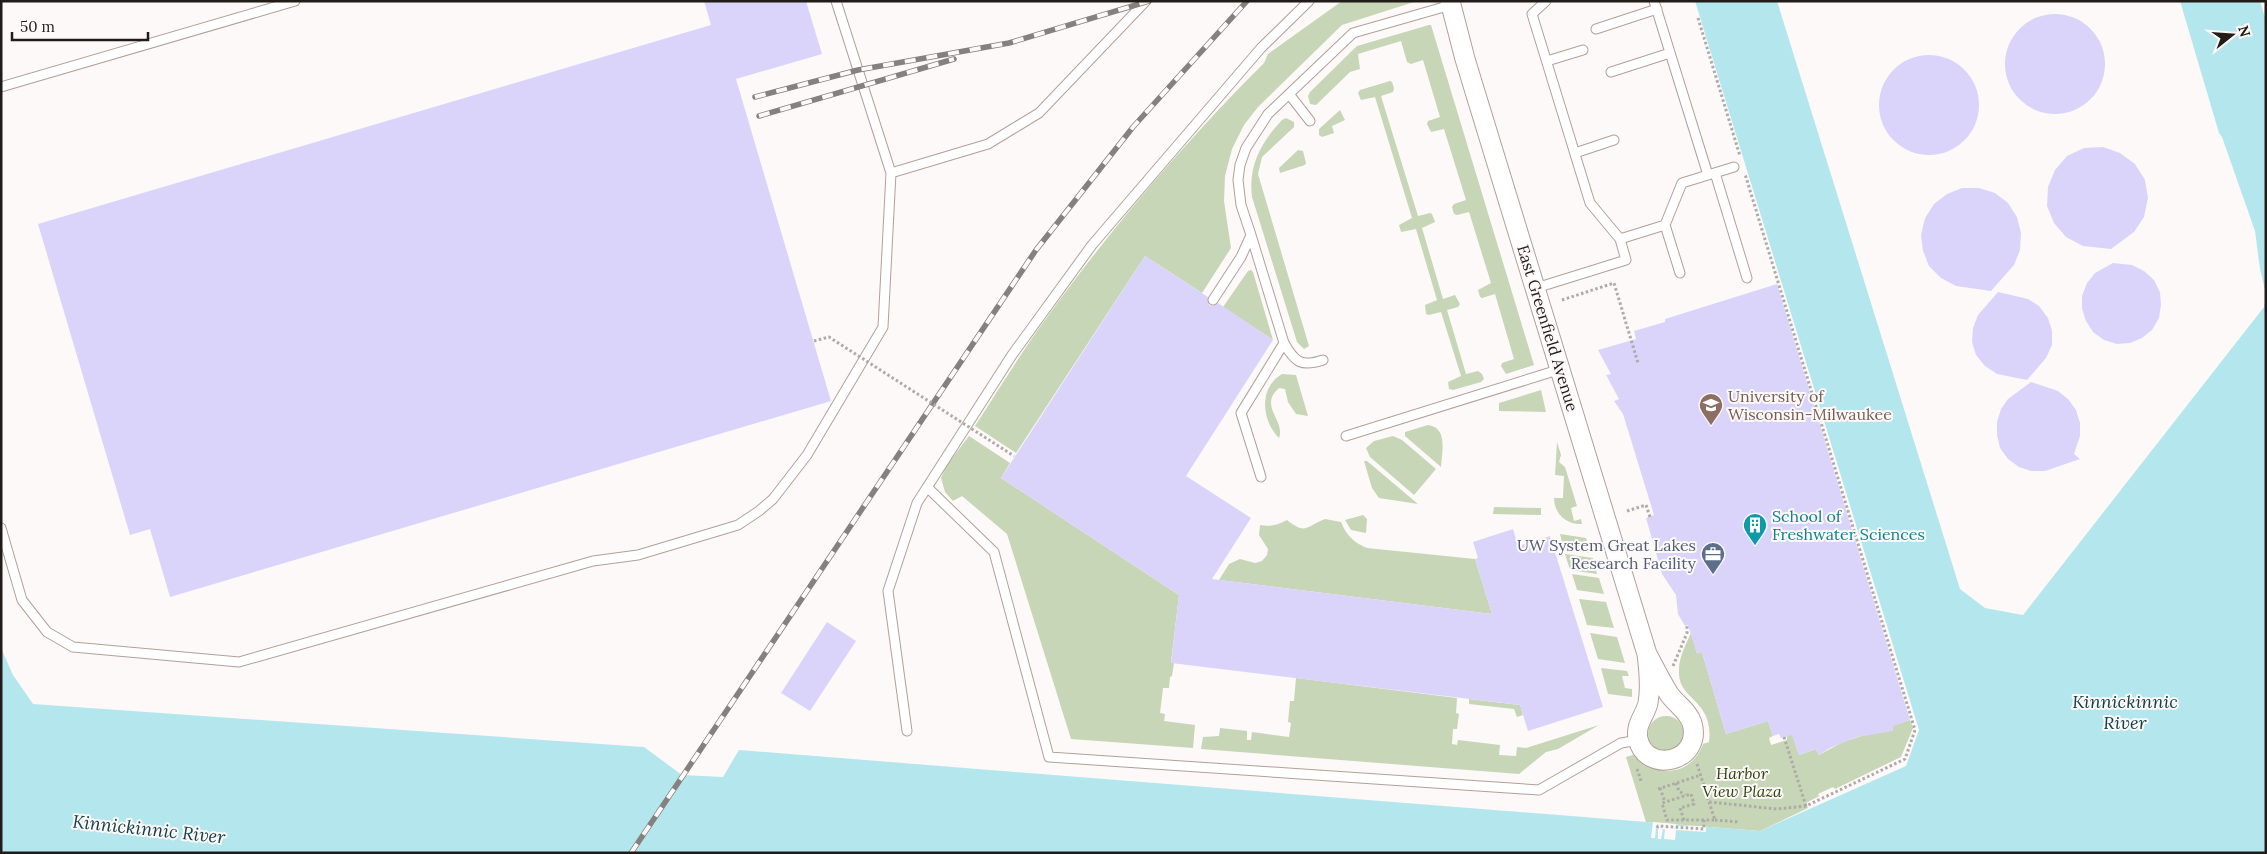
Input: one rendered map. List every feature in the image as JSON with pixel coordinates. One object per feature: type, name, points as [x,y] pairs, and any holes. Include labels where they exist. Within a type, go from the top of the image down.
[{"type":"street","name":"East Greenfield Avenue","points":[[1451,3],[1465,59],[1647,654],[1668,692],[1692,721],[1693,739],[1687,751]]},
{"type":"street","name":"East Greenfield Avenue","points":[[1639,740],[1638,730],[1640,721],[1645,713],[1649,691],[1647,654]]},
{"type":"street","points":[[1639,740],[1643,749],[1658,760],[1676,759],[1687,751]]},
{"type":"lane","points":[[1,87],[295,1]]},
{"type":"lane","points":[[1,528],[22,600],[47,632],[73,647],[239,662],[593,561],[638,555],[738,525],[773,499],[807,455],[882,327],[891,173],[836,1]]},
{"type":"lane","points":[[891,173],[988,144],[1039,113],[1146,1]]},
{"type":"lane","points":[[907,731],[888,591],[917,503],[1012,355],[1092,245],[1261,48],[1309,1]]},
{"type":"lane","points":[[1536,288],[1626,260],[1620,240],[1590,203],[1532,14],[1546,1]]},
{"type":"lane","points":[[1323,360],[1311,364],[1300,362],[1291,356],[1284,343],[1241,205],[1238,180],[1240,166],[1255,132],[1268,114],[1353,33],[1451,3]]},
{"type":"lane","points":[[1596,29],[1655,5],[1747,278]]},
{"type":"lane","points":[[1547,61],[1583,50]]},
{"type":"lane","points":[[1611,72],[1670,53]]},
{"type":"lane","points":[[1288,94],[1310,120]]},
{"type":"lane","points":[[1575,153],[1614,140]]},
{"type":"lane","points":[[1680,273],[1665,225],[1682,183],[1738,164]]},
{"type":"lane","points":[[1620,240],[1665,225]]},
{"type":"lane","points":[[1213,300],[1241,258],[1251,235]]},
{"type":"lane","points":[[1261,477],[1241,413],[1284,343]]},
{"type":"lane","points":[[1346,436],[1561,369]]},
{"type":"lane","points":[[928,488],[994,552],[1049,757],[1539,790],[1621,744],[1639,740]]},
{"type":"path","points":[[1698,18],[1738,164]]},
{"type":"path","points":[[1709,802],[1777,809],[1806,806],[1905,759],[1915,730],[1744,170]]},
{"type":"path","points":[[1562,300],[1614,283],[1638,363]]},
{"type":"path","points":[[814,341],[829,337],[1014,456]]},
{"type":"path","points":[[1627,511],[1646,505],[1650,517]]},
{"type":"path","points":[[1673,666],[1687,633],[1687,625]]},
{"type":"path","points":[[1784,737],[1806,806]]},
{"type":"path","points":[[1687,751],[1697,762],[1715,820]]},
{"type":"path","points":[[1665,802],[1659,788],[1701,775]]},
{"type":"path","points":[[1676,783],[1679,791],[1685,795]]},
{"type":"path","points":[[1684,820],[1680,808],[1694,804],[1691,794],[1662,803],[1668,820],[1739,822]]},
{"type":"path","points":[[1658,828],[1658,826],[1704,829],[1704,820]]},
{"type":"green space","points":[[1342,1],[1417,1],[1342,25],[1258,107],[1244,125],[1232,149],[1225,176],[1224,201],[1231,248],[1202,293],[1145,256],[1016,453],[975,426],[1048,316],[1098,249],[1151,185],[1206,123],[1264,63],[1268,54]]},
{"type":"green space","points":[[1431,25],[1534,365],[1506,374],[1501,366],[1502,363],[1514,359],[1495,294],[1480,297],[1478,290],[1491,283],[1469,212],[1454,214],[1452,207],[1454,204],[1466,200],[1444,129],[1431,132],[1427,124],[1428,121],[1440,117],[1423,60],[1411,64],[1407,62],[1401,41],[1358,54],[1360,69],[1350,72],[1316,105],[1310,104],[1308,96],[1357,46]]},
{"type":"green space","points":[[1390,81],[1394,88],[1393,92],[1381,96],[1418,216],[1430,213],[1435,222],[1422,228],[1443,299],[1455,295],[1460,304],[1458,307],[1447,310],[1466,374],[1478,371],[1484,379],[1481,382],[1453,390],[1449,389],[1448,382],[1461,376],[1441,312],[1426,314],[1425,305],[1437,300],[1416,229],[1401,232],[1399,225],[1412,218],[1375,97],[1361,100],[1358,93],[1360,90]]},
{"type":"green space","points":[[1340,110],[1345,120],[1332,126],[1334,133],[1322,137],[1319,135],[1319,129]]},
{"type":"green space","points":[[1286,118],[1294,122],[1294,127],[1262,157],[1258,174],[1309,346],[1304,349],[1297,342],[1252,197],[1251,186],[1254,165],[1262,146],[1275,128]]},
{"type":"green space","points":[[1298,150],[1303,151],[1305,165],[1280,173],[1279,168]]},
{"type":"green space","points":[[1251,270],[1273,340],[1223,307],[1248,271]]},
{"type":"green space","points":[[1282,374],[1296,375],[1308,416],[1296,414],[1288,402],[1285,389],[1279,388],[1271,401],[1279,426],[1279,438],[1269,423],[1265,405],[1269,388],[1274,380]]},
{"type":"green space","points":[[1541,390],[1546,412],[1499,411],[1499,403]]},
{"type":"green space","points":[[1428,425],[1434,427],[1441,435],[1443,447],[1441,467],[1405,436],[1405,432]]},
{"type":"green space","points":[[969,436],[1010,463],[1001,478],[1179,595],[1171,662],[1174,663],[1172,676],[1170,677],[1169,688],[1163,688],[1160,713],[1165,714],[1164,721],[1195,725],[1193,748],[1071,739],[1007,534],[962,496],[953,501],[945,492],[941,478],[947,465]]},
{"type":"green space","points":[[1393,436],[1402,440],[1436,469],[1414,495],[1370,457],[1366,448],[1374,441]]},
{"type":"green space","points":[[1557,442],[1561,455],[1559,462],[1565,467],[1577,506],[1571,508],[1574,521],[1581,519],[1582,524],[1571,523],[1562,517],[1556,509],[1554,498],[1563,498],[1564,476],[1555,475]]},
{"type":"green space","points":[[1364,461],[1367,461],[1418,504],[1379,498],[1372,488]]},
{"type":"green space","points":[[1494,507],[1541,508],[1541,515],[1493,514]]},
{"type":"green space","points":[[1363,515],[1367,519],[1366,533],[1351,530],[1345,520]]},
{"type":"green space","points":[[1325,519],[1341,522],[1351,538],[1367,548],[1475,559],[1492,614],[1219,580],[1229,564],[1240,559],[1255,563],[1262,561],[1267,555],[1268,549],[1259,535],[1260,525],[1274,525],[1287,520],[1293,525],[1306,528]]},
{"type":"green space","points":[[1560,534],[1586,538],[1587,541],[1584,542],[1586,550],[1590,550],[1591,553],[1564,550]]},
{"type":"green space","points":[[1565,554],[1593,558],[1597,574],[1570,570]]},
{"type":"green space","points":[[1572,574],[1599,578],[1604,594],[1577,590]]},
{"type":"green space","points":[[1579,599],[1606,602],[1614,628],[1587,625]]},
{"type":"green space","points":[[1590,633],[1617,637],[1625,663],[1598,659]]},
{"type":"green space","name":"Harbor View Plaza","points":[[1691,633],[1697,653],[1702,652],[1726,734],[1768,721],[1773,736],[1769,738],[1771,745],[1787,740],[1787,732],[1791,731],[1799,755],[1816,749],[1819,755],[1843,742],[1910,720],[1913,728],[1901,757],[1835,789],[1833,787],[1818,794],[1819,796],[1806,803],[1808,808],[1760,831],[1646,822],[1626,757],[1636,754],[1654,767],[1673,770],[1691,763],[1698,755],[1703,744],[1709,742],[1707,717],[1685,690],[1679,674],[1681,658]]},
{"type":"green space","points":[[1601,668],[1627,671],[1629,676],[1622,676],[1625,688],[1632,689],[1632,697],[1608,694]]},
{"type":"green space","points":[[1296,678],[1457,698],[1456,713],[1459,714],[1457,729],[1453,729],[1452,744],[1457,745],[1458,740],[1500,745],[1499,755],[1516,756],[1517,747],[1526,748],[1599,725],[1558,749],[1546,752],[1519,774],[1201,749],[1203,737],[1219,736],[1220,728],[1247,731],[1247,740],[1251,740],[1252,732],[1289,737],[1291,723],[1288,722],[1290,701],[1294,701]]},
{"type":"green space","points":[[1469,699],[1520,705],[1523,715],[1517,717],[1514,709],[1469,704]]},
{"type":"green space","points":[[1666,716],[1673,717],[1679,721],[1683,727],[1683,741],[1679,747],[1673,751],[1666,752],[1659,751],[1653,747],[1649,741],[1648,734],[1649,727],[1653,721],[1659,717]]},
{"type":"water","name":"Kinnickinnic River","points":[[1695,1],[1777,1],[1960,589],[1985,608],[2023,615],[2264,307],[2266,297],[2266,853],[1,853],[1,648],[13,675],[33,704],[644,747],[682,775],[723,777],[739,750],[1760,831],[1906,766],[1919,730]]},
{"type":"water","points":[[2180,1],[2260,1],[2266,21],[2266,294],[2260,269],[2255,231],[2219,133]]},
{"type":"pier","points":[[1653,822],[1676,824],[1676,826],[1706,826],[1706,832],[1676,830],[1675,840],[1664,839],[1665,829],[1663,829],[1661,839],[1658,839],[1658,829],[1656,828],[1655,838],[1651,838]]},
{"type":"building","points":[[704,1],[806,1],[822,54],[736,79],[831,401],[170,597],[150,529],[130,535],[38,224],[711,25]]},
{"type":"building","points":[[2055,14],[2074,18],[2091,28],[2101,45],[2105,64],[2101,83],[2091,100],[2074,110],[2055,114],[2036,110],[2019,100],[2009,83],[2005,64],[2009,45],[2019,28],[2036,18]]},
{"type":"building","points":[[1929,55],[1939,56],[1957,63],[1971,77],[1978,95],[1978,115],[1971,133],[1957,147],[1939,154],[1929,155],[1919,154],[1901,147],[1887,133],[1880,115],[1879,105],[1880,95],[1887,77],[1901,63],[1919,56]]},
{"type":"building","points":[[2103,147],[2120,153],[2135,164],[2145,180],[2148,198],[2144,217],[2134,232],[2111,249],[2083,246],[2066,237],[2054,223],[2047,206],[2048,187],[2055,170],[2067,156],[2084,148]]},
{"type":"building","points":[[1962,188],[1979,188],[1995,193],[2008,203],[2017,217],[2021,233],[2020,250],[2014,265],[1991,291],[1956,286],[1941,278],[1929,266],[1923,251],[1921,235],[1925,218],[1934,204],[1947,194]]},
{"type":"building","points":[[1145,256],[1208,297],[1209,305],[1213,306],[1218,303],[1273,340],[1186,476],[1251,518],[1212,579],[1492,614],[1475,559],[1478,558],[1473,542],[1513,529],[1518,546],[1550,536],[1603,707],[1528,731],[1520,705],[1171,663],[1179,595],[1001,478]]},
{"type":"building","points":[[2113,263],[2132,265],[2144,271],[2154,280],[2160,292],[2159,318],[2152,330],[2142,338],[2130,343],[2117,344],[2104,340],[2093,332],[2086,321],[2082,309],[2082,296],[2087,283],[2095,273]]},
{"type":"building","name":"School of Freshwater Sciences","points":[[1777,284],[1910,720],[1893,726],[1893,731],[1857,737],[1830,748],[1819,755],[1816,749],[1799,755],[1792,735],[1781,738],[1779,734],[1773,736],[1768,721],[1726,734],[1702,652],[1697,654],[1688,625],[1685,626],[1678,614],[1676,595],[1662,574],[1646,518],[1654,515],[1623,414],[1614,401],[1619,399],[1606,375],[1611,374],[1598,350],[1636,339],[1634,331],[1665,322],[1665,319]]},
{"type":"building","points":[[1998,292],[2028,299],[2039,306],[2048,318],[2052,331],[2052,345],[2046,358],[2027,380],[1997,374],[1985,366],[1976,355],[1972,342],[1973,328],[1978,315]]},
{"type":"building","points":[[2031,382],[2058,391],[2068,399],[2076,410],[2080,423],[2080,436],[2074,454],[2080,459],[2045,471],[2031,471],[2019,467],[2008,459],[2000,448],[1997,422],[2001,409],[2008,399]]},
{"type":"building","points":[[827,622],[856,641],[810,711],[781,693]]},
{"type":"railway","points":[[755,97],[858,70],[1009,43],[1149,1]]},
{"type":"railway","points":[[631,853],[1036,250],[1133,127],[1247,1]]},
{"type":"railway","points":[[759,116],[954,59]]},
{"type":"place","name":"University of Wisconsin-Milwaukee","points":[[1711,426]]},
{"type":"place","name":"School of Freshwater Sciences","points":[[1755,546]]},
{"type":"place","name":"UW System Great Lakes Research Facility","points":[[1713,575]]}]
